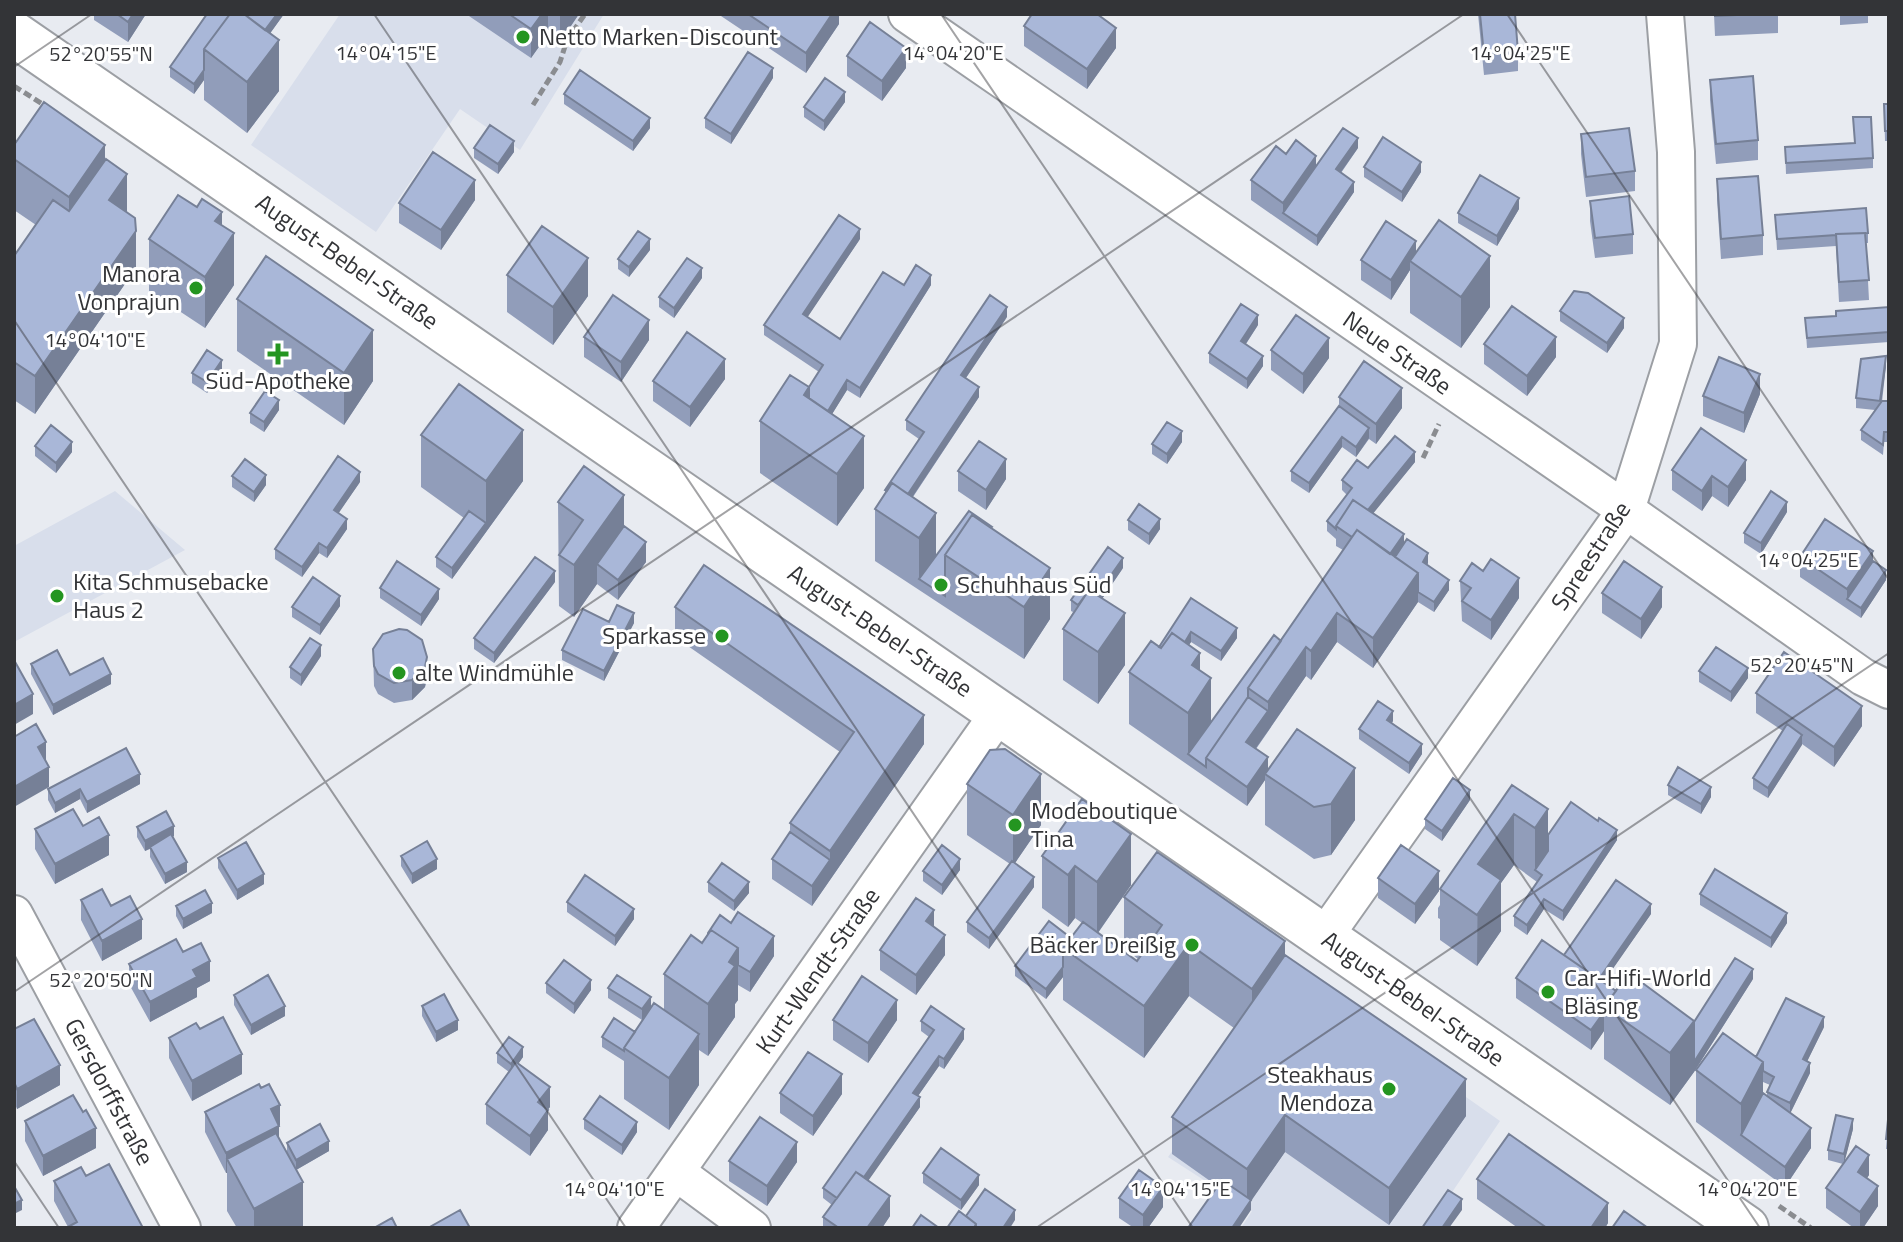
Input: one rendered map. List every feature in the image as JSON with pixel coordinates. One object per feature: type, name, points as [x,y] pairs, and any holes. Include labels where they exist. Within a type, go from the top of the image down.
[{"type":"main road","name":"August-Bebel-Straße","points":[[14,34],[1746,1228]]},
{"type":"street","name":"Neue Straße","points":[[907,14],[1863,677],[1889,690]]},
{"type":"street","name":"Spreestraße","points":[[1324,937],[1626,510],[1678,344],[1676,152],[1665,14]]},
{"type":"street","name":"Kurt-Wendt-Straße","points":[[636,1228],[999,713]]},
{"type":"street","name":"Gersdorffstraße","points":[[14,914],[182,1228]]},
{"type":"street","points":[[676,1172],[752,1228]]},
{"type":"path","points":[[533,105],[560,62],[567,40],[585,14]]},
{"type":"path","points":[[1423,458],[1439,424]]},
{"type":"shaded area","points":[[340,14],[604,14],[520,150],[460,109],[376,232],[251,145]]},
{"type":"shaded area","name":"Kita Schmusebacke Haus 2","points":[[115,491],[185,550],[14,642],[14,546]]},
{"type":"shaded area","points":[[1296,977],[1500,1121],[1428,1228],[1241,1228],[1252,1211],[1168,1157]]},
{"type":"building","points":[[117,14],[133,14],[128,22]]},
{"type":"building","points":[[207,14],[230,14],[204,49],[204,70],[194,84],[170,67]]},
{"type":"building","points":[[230,14],[244,14],[279,40],[247,82],[204,49]]},
{"type":"building","points":[[244,14],[277,14],[265,30]]},
{"type":"building","points":[[509,14],[542,14],[531,29]]},
{"type":"building","points":[[748,14],[832,14],[806,53]]},
{"type":"building","points":[[1032,14],[1097,14],[1116,28],[1087,69],[1024,26]]},
{"type":"building","points":[[1480,14],[1515,14],[1518,52],[1484,55]]},
{"type":"building","points":[[1715,14],[1760,14],[1715,16]]},
{"type":"building","points":[[870,22],[906,48],[882,81],[847,56]]},
{"type":"building","points":[[748,52],[773,68],[731,134],[705,118]]},
{"type":"building","points":[[580,70],[650,118],[633,141],[564,94]]},
{"type":"building","points":[[1753,76],[1758,140],[1716,144],[1710,80]]},
{"type":"building","points":[[825,78],[845,92],[824,121],[804,107]]},
{"type":"building","points":[[44,102],[105,145],[69,197],[14,159],[14,145]]},
{"type":"building","points":[[1884,104],[1889,104],[1889,131],[1885,131]]},
{"type":"building","points":[[1853,117],[1871,117],[1873,158],[1786,163],[1785,147],[1855,143]]},
{"type":"building","points":[[490,125],[514,141],[498,164],[474,148]]},
{"type":"building","points":[[1343,128],[1358,138],[1336,169],[1354,182],[1317,236],[1283,213]]},
{"type":"building","points":[[1629,128],[1635,171],[1586,177],[1581,134]]},
{"type":"building","points":[[1383,137],[1421,162],[1402,192],[1364,167]]},
{"type":"building","points":[[1296,140],[1316,156],[1283,203],[1251,180],[1276,146],[1286,154]]},
{"type":"building","points":[[433,152],[475,180],[441,230],[399,203]]},
{"type":"building","points":[[106,159],[127,174],[109,200],[135,218],[136,231],[35,376],[14,362],[14,256],[53,200],[69,211]]},
{"type":"building","points":[[1480,175],[1519,198],[1497,236],[1458,213]]},
{"type":"building","points":[[1758,176],[1763,235],[1721,239],[1717,179]]},
{"type":"building","points":[[178,195],[197,207],[202,199],[222,212],[215,221],[234,233],[205,277],[149,239]]},
{"type":"building","points":[[1629,196],[1633,234],[1595,238],[1590,201]]},
{"type":"building","points":[[1866,208],[1868,233],[1777,239],[1775,215]]},
{"type":"building","points":[[839,215],[860,229],[803,314],[840,339],[883,272],[904,285],[916,265],[931,275],[860,388],[847,380],[828,411],[809,398],[809,387],[823,365],[764,325]]},
{"type":"building","points":[[1439,220],[1490,256],[1461,297],[1410,261]]},
{"type":"building","points":[[1386,221],[1416,241],[1391,280],[1361,260]]},
{"type":"building","points":[[542,226],[588,258],[553,307],[507,275]]},
{"type":"building","points":[[638,231],[650,239],[629,267],[618,259]]},
{"type":"building","points":[[1865,233],[1869,280],[1839,282],[1836,234]]},
{"type":"building","points":[[266,256],[373,330],[344,373],[237,299]]},
{"type":"building","points":[[687,258],[702,268],[674,308],[659,297]]},
{"type":"building","points":[[1574,291],[1588,293],[1624,318],[1607,343],[1560,311]]},
{"type":"building","points":[[613,295],[649,320],[621,362],[584,337]]},
{"type":"building","points":[[990,295],[1007,307],[961,375],[979,387],[908,494],[892,483],[885,490],[924,432],[906,420]]},
{"type":"building","points":[[1241,304],[1258,315],[1241,341],[1263,356],[1247,379],[1209,353]]},
{"type":"building","points":[[1512,306],[1556,337],[1527,376],[1484,344]]},
{"type":"building","points":[[1889,307],[1889,332],[1807,338],[1805,318],[1836,316],[1836,311]]},
{"type":"building","points":[[1296,315],[1329,338],[1303,374],[1271,350]]},
{"type":"building","points":[[687,332],[725,359],[690,407],[653,381]]},
{"type":"building","points":[[207,350],[222,360],[207,382],[192,373]]},
{"type":"building","points":[[1886,356],[1880,401],[1856,398],[1861,359]]},
{"type":"building","points":[[1719,357],[1760,374],[1744,413],[1703,396]]},
{"type":"building","points":[[1364,361],[1402,388],[1376,424],[1339,397]]},
{"type":"building","points":[[790,375],[809,387],[804,395],[864,436],[837,474],[760,421]]},
{"type":"building","points":[[459,384],[523,430],[486,481],[421,435]]},
{"type":"building","points":[[265,391],[279,400],[264,422],[250,413]]},
{"type":"building","points":[[1882,401],[1889,401],[1889,432],[1884,432],[1883,445],[1861,430]]},
{"type":"building","points":[[1339,406],[1369,428],[1356,447],[1342,437],[1309,483],[1291,471]]},
{"type":"building","points":[[1167,422],[1182,431],[1167,454],[1152,444]]},
{"type":"building","points":[[51,425],[72,442],[56,463],[35,446]]},
{"type":"building","points":[[1701,428],[1746,460],[1728,487],[1712,476],[1702,491],[1672,470]]},
{"type":"building","points":[[1395,436],[1415,452],[1368,510],[1353,500],[1336,529],[1327,521],[1352,488],[1342,480],[1357,460],[1368,468]]},
{"type":"building","points":[[979,441],[1006,459],[986,490],[958,471]]},
{"type":"building","points":[[338,456],[360,472],[334,510],[347,519],[327,548],[319,543],[302,567],[275,549]]},
{"type":"building","points":[[245,459],[266,475],[254,492],[232,476]]},
{"type":"building","points":[[584,466],[624,495],[574,565],[559,555],[583,520],[558,502]]},
{"type":"building","points":[[892,483],[936,513],[919,538],[875,509]]},
{"type":"building","points":[[1771,491],[1787,502],[1761,543],[1744,533]]},
{"type":"building","points":[[1353,500],[1404,534],[1390,554],[1357,530],[1352,537],[1336,526]]},
{"type":"building","points":[[1139,504],[1160,519],[1149,534],[1128,520]]},
{"type":"building","points":[[469,511],[486,523],[452,568],[436,557]]},
{"type":"building","points":[[969,511],[992,527],[972,515],[945,555],[945,596],[919,579]]},
{"type":"building","points":[[972,515],[1050,568],[1024,607],[945,555]]},
{"type":"building","points":[[1825,519],[1873,551],[1847,589],[1800,557]]},
{"type":"building","points":[[624,526],[646,542],[618,580],[597,564]]},
{"type":"building","points":[[1357,530],[1418,573],[1373,638],[1337,613],[1311,651],[1306,647],[1268,702],[1248,688]]},
{"type":"building","points":[[1407,539],[1428,553],[1423,562],[1449,580],[1434,602],[1418,592],[1418,573],[1395,557]]},
{"type":"building","points":[[1108,547],[1123,558],[1097,595],[1089,590],[1078,605],[1071,600]]},
{"type":"building","points":[[535,557],[555,571],[494,653],[474,638]]},
{"type":"building","points":[[1491,559],[1519,578],[1491,620],[1462,601],[1471,588],[1460,581],[1472,563],[1483,571]]},
{"type":"building","points":[[397,561],[439,589],[421,615],[380,588]]},
{"type":"building","points":[[1624,561],[1662,587],[1641,619],[1602,593]]},
{"type":"building","points":[[1873,561],[1886,570],[1861,608],[1847,599]]},
{"type":"building","points":[[704,565],[924,715],[830,851],[790,823],[854,732],[675,607]]},
{"type":"building","points":[[313,577],[340,596],[320,625],[292,607]]},
{"type":"building","points":[[1089,590],[1125,613],[1098,652],[1063,629]]},
{"type":"building","points":[[1191,598],[1237,628],[1221,651],[1191,632],[1185,642],[1172,633],[1159,647]]},
{"type":"building","points":[[617,605],[634,613],[604,671],[562,650],[583,609],[609,622]]},
{"type":"building","points":[[407,630],[422,640],[427,657],[425,667],[412,680],[394,683],[378,674],[373,649],[383,634]]},
{"type":"building","points":[[1172,633],[1200,653],[1192,665],[1211,678],[1188,713],[1129,672],[1151,641],[1161,648]]},
{"type":"building","points":[[1274,635],[1281,641],[1248,688],[1248,697],[1206,758],[1206,767],[1188,754]]},
{"type":"building","points":[[310,638],[321,645],[301,675],[290,667]]},
{"type":"building","points":[[1716,647],[1748,668],[1731,692],[1699,671]]},
{"type":"building","points":[[57,650],[70,675],[103,658],[111,674],[53,705],[31,664]]},
{"type":"building","points":[[1784,652],[1862,706],[1834,747],[1756,693]]},
{"type":"building","points":[[14,660],[33,694],[14,705]]},
{"type":"building","points":[[1248,697],[1268,711],[1246,742],[1268,757],[1247,787],[1206,758]]},
{"type":"building","points":[[1378,701],[1393,711],[1387,720],[1422,744],[1409,763],[1359,729]]},
{"type":"building","points":[[36,724],[46,742],[38,747],[49,767],[14,787],[14,737]]},
{"type":"building","points":[[1787,724],[1802,735],[1768,788],[1753,778]]},
{"type":"building","points":[[1297,729],[1355,768],[1331,804],[1314,807],[1265,774]]},
{"type":"building","points":[[126,748],[140,774],[87,802],[80,789],[55,803],[48,789]]},
{"type":"building","points":[[1005,749],[1041,774],[1013,815],[967,784],[990,750]]},
{"type":"building","points":[[1678,767],[1711,787],[1701,804],[1668,785]]},
{"type":"building","points":[[1453,778],[1470,790],[1442,831],[1425,819]]},
{"type":"building","points":[[1512,785],[1548,809],[1535,828],[1514,814],[1478,864],[1501,880],[1477,915],[1440,889]]},
{"type":"building","points":[[1082,799],[1131,834],[1097,882],[1075,866],[1068,875],[1042,856]]},
{"type":"building","points":[[1571,802],[1617,830],[1563,911],[1544,899],[1527,925],[1514,916],[1542,875],[1535,870],[1548,851],[1548,835]]},
{"type":"building","points":[[73,809],[83,826],[99,817],[109,835],[55,864],[35,829]]},
{"type":"building","points":[[166,811],[174,826],[145,841],[137,827]]},
{"type":"building","points":[[790,832],[830,860],[812,886],[772,859]]},
{"type":"building","points":[[171,834],[187,862],[165,874],[150,847]]},
{"type":"building","points":[[427,841],[437,859],[412,874],[401,856]]},
{"type":"building","points":[[246,842],[264,874],[237,890],[218,858]]},
{"type":"building","points":[[942,845],[960,859],[942,885],[923,871]]},
{"type":"building","points":[[1401,845],[1439,871],[1415,904],[1378,878]]},
{"type":"building","points":[[1157,852],[1285,941],[1252,989],[1189,944],[1144,1006],[1063,948],[1083,922],[1137,961],[1162,925],[1124,897]]},
{"type":"building","points":[[1012,861],[1034,877],[989,938],[967,922]]},
{"type":"building","points":[[722,863],[749,882],[734,901],[708,882]]},
{"type":"building","points":[[1715,869],[1787,913],[1771,938],[1700,894]]},
{"type":"building","points":[[585,875],[634,909],[615,936],[567,902]]},
{"type":"building","points":[[1616,880],[1651,904],[1599,979],[1564,955]]},
{"type":"building","points":[[102,889],[111,906],[130,896],[142,919],[102,941],[81,900]]},
{"type":"building","points":[[205,890],[212,903],[183,919],[176,906]]},
{"type":"building","points":[[916,898],[934,910],[926,921],[945,935],[916,975],[880,950]]},
{"type":"building","points":[[738,912],[774,936],[750,972],[738,965],[738,948],[711,930],[708,934],[720,915],[731,923]]},
{"type":"building","points":[[1049,921],[1071,938],[1063,948],[1063,967],[1046,989],[1015,966]]},
{"type":"building","points":[[711,930],[738,948],[729,962],[735,966],[708,1004],[664,974],[691,935],[702,943]]},
{"type":"building","points":[[176,939],[183,952],[201,943],[210,961],[193,970],[197,977],[150,1002],[129,964]]},
{"type":"building","points":[[1542,940],[1616,991],[1591,1030],[1516,978]]},
{"type":"building","points":[[1285,955],[1466,1079],[1389,1188],[1285,1115],[1247,1169],[1172,1117]]},
{"type":"building","points":[[1735,958],[1753,969],[1694,1062],[1694,1022]]},
{"type":"building","points":[[564,960],[591,980],[574,1004],[546,983]]},
{"type":"building","points":[[1629,973],[1694,1021],[1670,1053],[1604,1007]]},
{"type":"building","points":[[268,975],[285,1006],[251,1025],[234,995]]},
{"type":"building","points":[[617,975],[651,997],[642,1009],[608,988]]},
{"type":"building","points":[[862,976],[897,1000],[868,1043],[833,1020]]},
{"type":"building","points":[[444,994],[458,1020],[436,1032],[422,1006]]},
{"type":"building","points":[[1786,998],[1824,1017],[1803,1059],[1810,1063],[1790,1103],[1767,1092],[1774,1077],[1763,1071],[1763,1062],[1756,1057]]},
{"type":"building","points":[[654,1003],[699,1034],[669,1078],[624,1048]]},
{"type":"building","points":[[931,1006],[964,1029],[944,1059],[939,1056],[913,1093],[920,1097],[864,1177],[856,1172],[837,1198],[823,1188],[934,1030],[921,1021]]},
{"type":"building","points":[[223,1017],[242,1054],[192,1081],[169,1038],[196,1023],[200,1029]]},
{"type":"building","points":[[614,1018],[635,1032],[624,1051],[602,1037]]},
{"type":"building","points":[[34,1019],[60,1065],[17,1089],[14,1082],[14,1029]]},
{"type":"building","points":[[1723,1033],[1763,1062],[1741,1104],[1696,1070]]},
{"type":"building","points":[[509,1037],[523,1047],[511,1064],[497,1053]]},
{"type":"building","points":[[808,1052],[842,1074],[813,1116],[780,1093]]},
{"type":"building","points":[[516,1062],[550,1087],[538,1102],[548,1110],[530,1136],[486,1104]]},
{"type":"building","points":[[259,1084],[261,1088],[269,1084],[280,1105],[271,1109],[279,1126],[226,1153],[205,1112]]},
{"type":"building","points":[[1763,1093],[1811,1128],[1785,1167],[1741,1135]]},
{"type":"building","points":[[73,1095],[96,1128],[43,1156],[25,1121]]},
{"type":"building","points":[[600,1096],[637,1122],[622,1145],[584,1119]]},
{"type":"building","points":[[1889,1110],[1889,1139],[1886,1139]]},
{"type":"building","points":[[1836,1115],[1853,1119],[1844,1154],[1828,1150]]},
{"type":"building","points":[[760,1117],[797,1142],[767,1186],[729,1161]]},
{"type":"building","points":[[320,1124],[329,1141],[296,1160],[287,1143]]},
{"type":"building","points":[[276,1133],[303,1182],[254,1209],[227,1159]]},
{"type":"building","points":[[1509,1134],[1608,1203],[1591,1228],[1547,1228],[1477,1179]]},
{"type":"building","points":[[1856,1146],[1869,1155],[1858,1172],[1878,1186],[1860,1212],[1826,1188]]},
{"type":"building","points":[[941,1148],[979,1175],[961,1200],[923,1173]]},
{"type":"building","points":[[109,1164],[143,1228],[66,1228],[77,1222],[54,1181],[81,1167],[86,1176]]},
{"type":"building","points":[[1139,1170],[1163,1187],[1143,1215],[1119,1198]]},
{"type":"building","points":[[856,1172],[890,1196],[867,1228],[839,1228],[823,1217]]},
{"type":"building","points":[[1222,1180],[1251,1200],[1232,1228],[1188,1228]]},
{"type":"building","points":[[14,1186],[22,1200],[14,1204]]},
{"type":"building","points":[[985,1189],[1015,1210],[1003,1228],[976,1228],[976,1224],[966,1216]]},
{"type":"building","points":[[1448,1190],[1462,1199],[1442,1228],[1422,1228]]},
{"type":"building","points":[[460,1210],[470,1228],[428,1228]]},
{"type":"building","points":[[959,1211],[976,1224],[974,1228],[947,1228]]},
{"type":"building","points":[[1624,1211],[1648,1228],[1612,1228]]},
{"type":"building","points":[[921,1215],[939,1228],[912,1228]]},
{"type":"building","points":[[392,1218],[397,1228],[374,1228]]},
{"type":"place","name":"Netto Marken-Discount","points":[[523,37]]},
{"type":"place","name":"Manora Vonprajun","points":[[196,288]]},
{"type":"place","name":"Süd-Apotheke","points":[[278,354]]},
{"type":"place","name":"Schuhhaus Süd","points":[[941,585]]},
{"type":"place","name":"Kita Schmusebacke Haus 2","points":[[57,596]]},
{"type":"place","name":"Sparkasse","points":[[722,636]]},
{"type":"place","name":"alte Windmühle","points":[[399,673]]},
{"type":"place","name":"Modeboutique Tina","points":[[1015,825]]},
{"type":"place","name":"Bäcker Dreißig","points":[[1192,945]]},
{"type":"place","name":"Car-Hifi-World Bläsing","points":[[1548,992]]},
{"type":"place","name":"Steakhaus Mendoza","points":[[1389,1089]]}]
